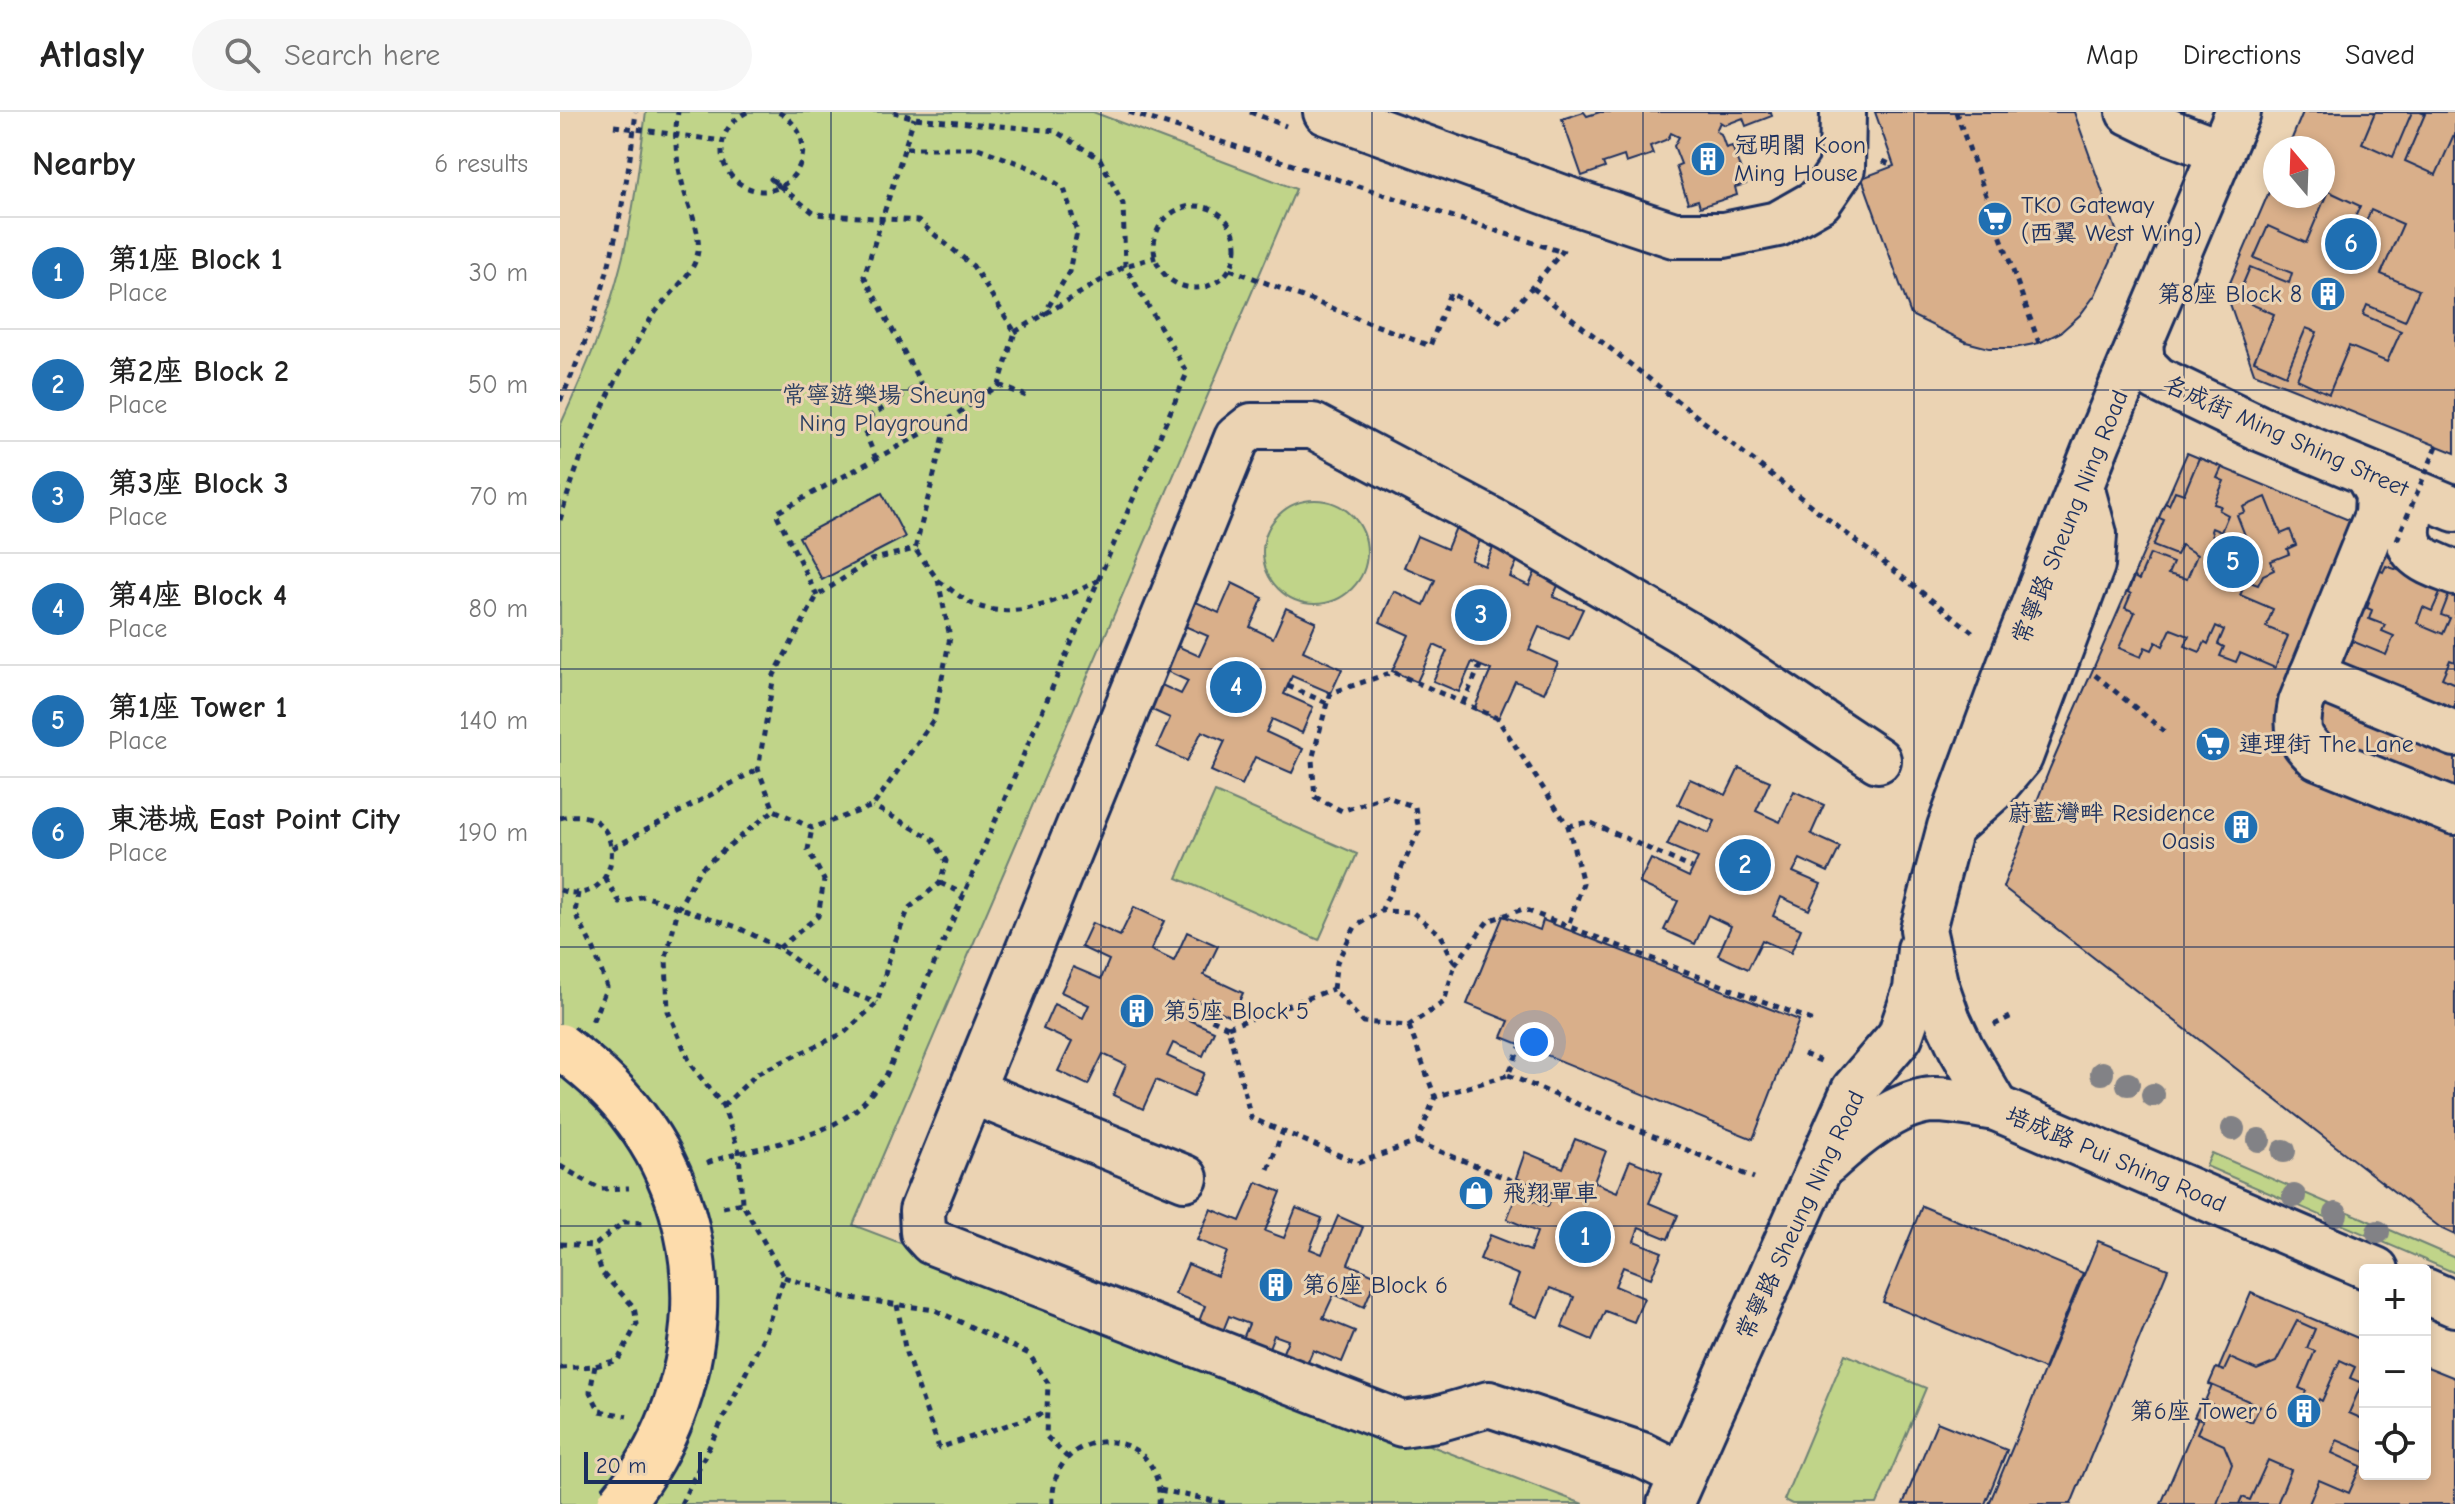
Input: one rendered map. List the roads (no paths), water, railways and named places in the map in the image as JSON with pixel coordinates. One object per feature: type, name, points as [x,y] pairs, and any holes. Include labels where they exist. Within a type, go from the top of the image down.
[{"type":"highway","points":[[570,1038],[637,1120],[673,1185],[692,1255],[695,1330],[680,1397],[653,1458],[620,1504]]},
{"type":"street","points":[[1326,112],[1674,235],[1724,235],[1778,224],[1820,200],[1842,168],[1843,112]]},
{"type":"street","points":[[2129,112],[2170,132],[2229,131]]},
{"type":"street","name":"常寧路 Sheung Ning Road","points":[[1676,1490],[1854,1090],[1900,1036],[1916,990],[1923,929],[1950,827],[2081,486],[2229,131]]},
{"type":"street","name":"名成街 Ming Shing Street","points":[[2140,343],[2142,364],[2157,379],[2259,428],[2455,509]]},
{"type":"street","points":[[1676,1490],[1642,1455],[1489,1404],[1437,1419],[1402,1424],[932,1242],[923,1232],[922,1211],[1237,438],[1252,426],[1313,426],[1510,530],[1709,647],[1878,760]]},
{"type":"street","points":[[2367,474],[2400,498],[2410,515],[2406,532],[2409,545],[2419,557],[2455,573]]},
{"type":"street","points":[[2367,474],[2378,494],[2377,515],[2301,703],[2297,727],[2303,742],[2318,757],[2455,812]]},
{"type":"street","points":[[2312,675],[2455,734]]},
{"type":"street","points":[[2359,773],[2455,842]]},
{"type":"street","name":"常寧路 Sheung Ning Road","points":[[1923,929],[1935,983],[1948,1020],[1996,1108]]},
{"type":"street","points":[[971,1091],[1185,1178]]},
{"type":"street","name":"培成路 Pui Shing Road","points":[[1818,1170],[1864,1129],[1898,1111],[1932,1100],[1996,1108],[2362,1264]]},
{"type":"street","points":[[2431,1294],[2455,1304]]},
{"type":"place","name":"冠明閣 Koon Ming House","points":[[1708,159]]},
{"type":"place","name":"TKO Gateway (西翼 West Wing)","points":[[1995,219]]},
{"type":"place","name":"東港城 East Point City","points":[[2351,244]]},
{"type":"place","name":"第8座 Block 8","points":[[2328,294]]},
{"type":"place","name":"第1座 Tower 1","points":[[2233,562]]},
{"type":"place","name":"第3座 Block 3","points":[[1481,615]]},
{"type":"place","name":"第4座 Block 4","points":[[1236,687]]},
{"type":"place","name":"連理街 The Lane","points":[[2213,744]]},
{"type":"place","name":"蔚藍灣畔 Residence Oasis","points":[[2241,827]]},
{"type":"place","name":"第2座 Block 2","points":[[1745,865]]},
{"type":"place","name":"第5座 Block 5","points":[[1137,1011]]},
{"type":"place","name":"飛翔單車","points":[[1476,1193]]},
{"type":"place","name":"第1座 Block 1","points":[[1585,1237]]},
{"type":"place","name":"第6座 Block 6","points":[[1276,1285]]},
{"type":"place","name":"第6座 Tower 6","points":[[2304,1411]]},
{"type":"park label","name":"常寧遊樂場 Sheung Ning Playground","points":[[884,409]]}]
